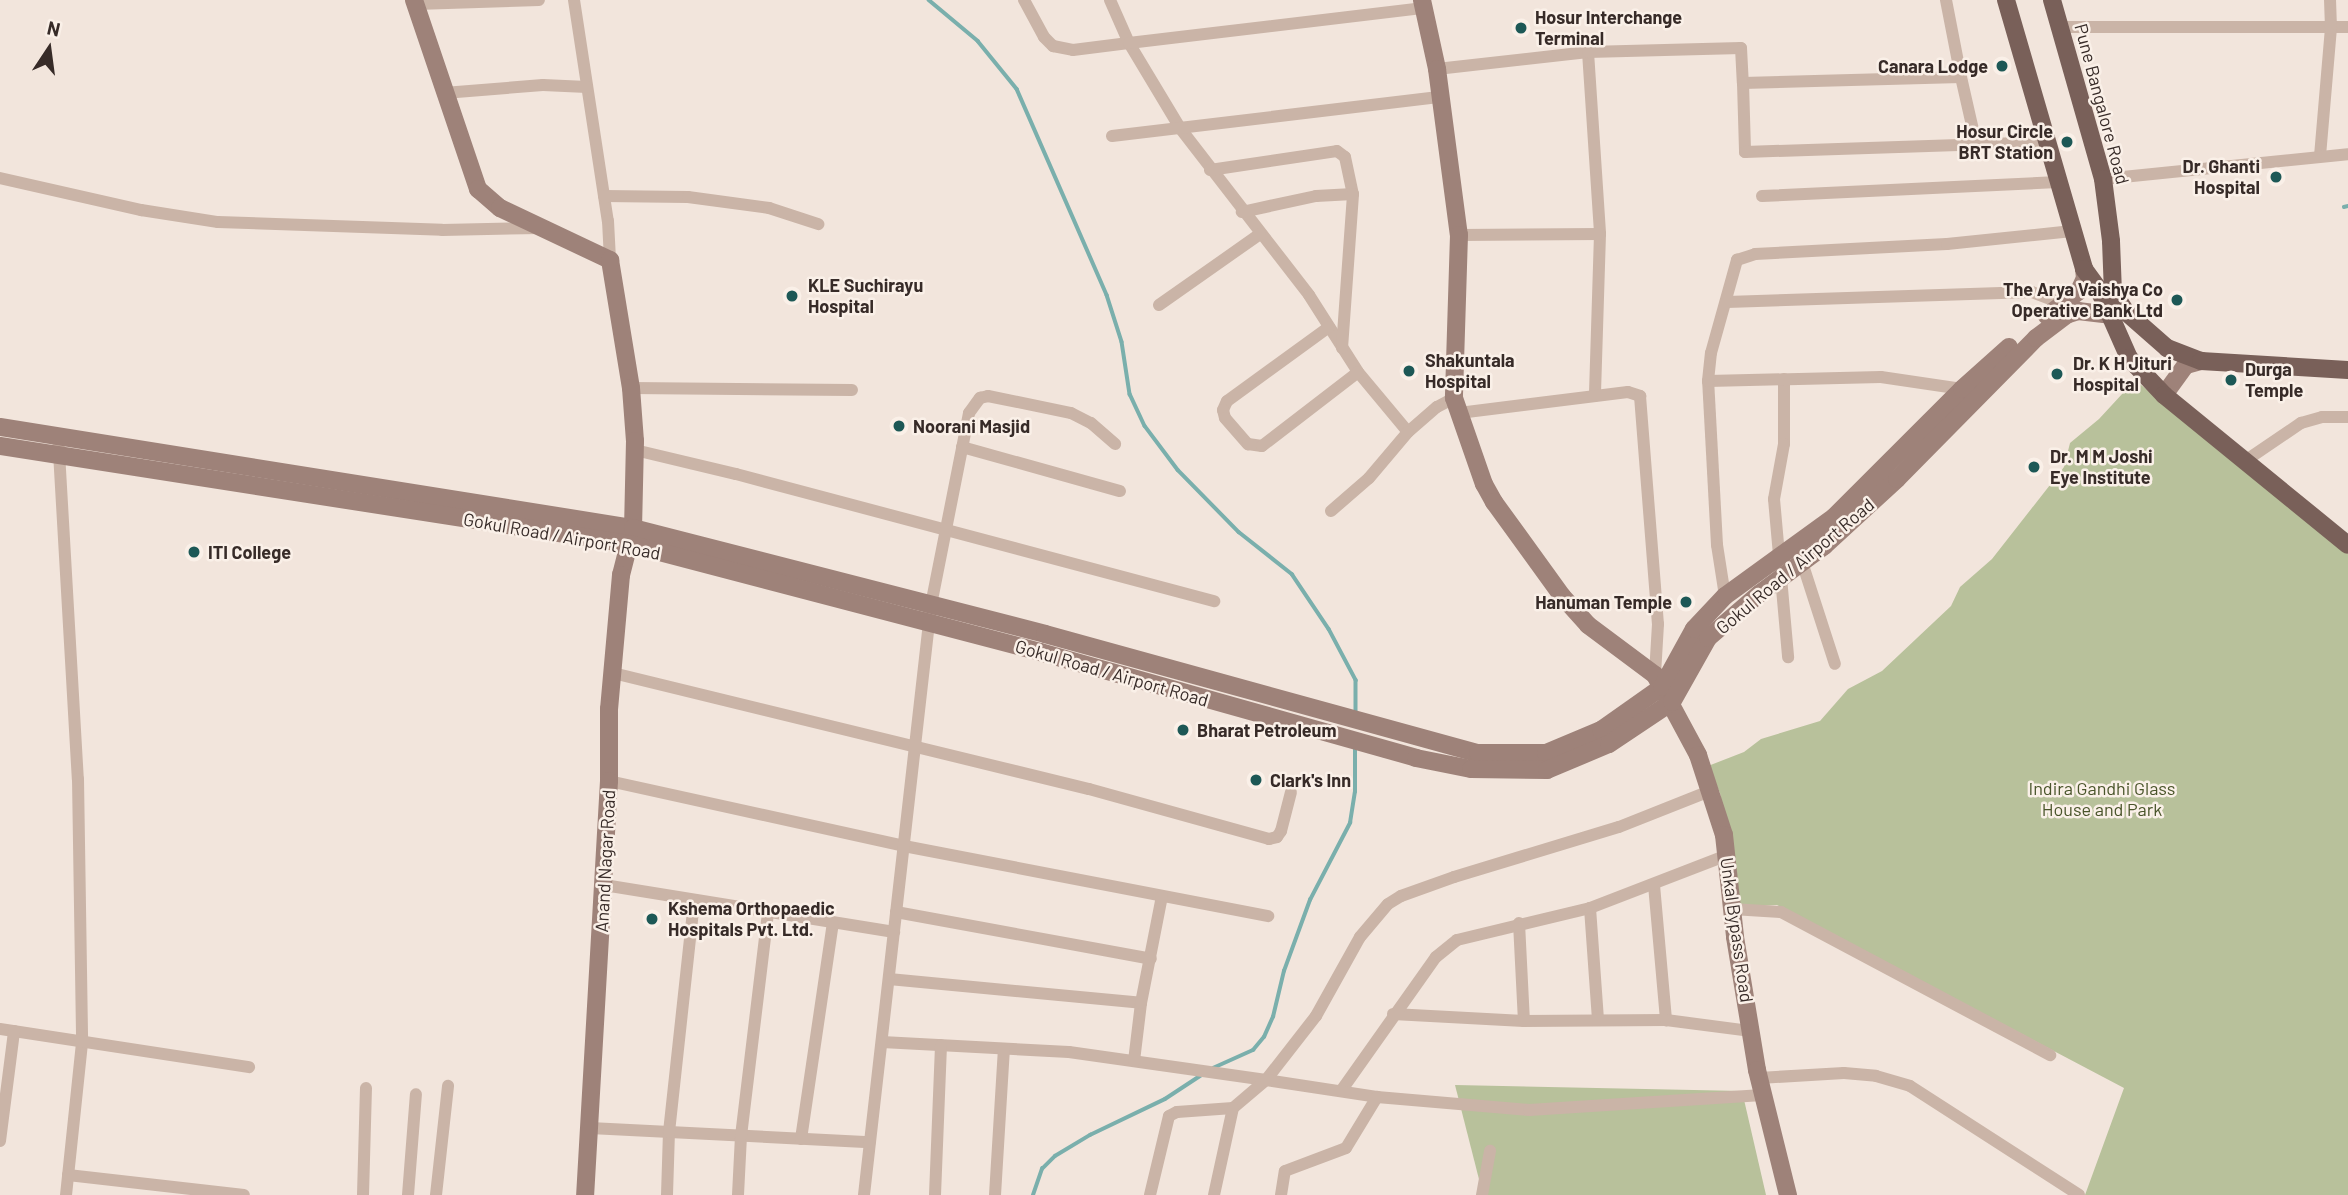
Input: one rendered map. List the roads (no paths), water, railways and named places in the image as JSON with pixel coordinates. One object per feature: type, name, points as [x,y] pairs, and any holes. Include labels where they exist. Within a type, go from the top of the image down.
[{"type":"main road","name":"Pune Bangalore Road","points":[[2006,0],[2084,270],[2152,337],[2174,352],[2201,361],[2348,370]]},
{"type":"main road","name":"Pune Bangalore Road","points":[[2052,0],[2103,179],[2111,241],[2106,291],[2110,315],[2129,358],[2164,395],[2348,545]]},
{"type":"main road","points":[[415,2],[478,189],[500,208],[610,260]]},
{"type":"main road","points":[[1423,4],[1437,69],[1459,235],[1457,405],[1483,484],[1562,596],[1588,625],[1663,688]]},
{"type":"main road","name":"Anand Nagar Road","points":[[584,1195],[604,885],[612,673],[621,575],[631,536],[635,450],[631,388],[610,260]]},
{"type":"main road","name":"Gokul Road / Airport Road","points":[[0,446],[631,536],[929,623],[1416,758],[1477,761],[1546,753],[1601,730],[1663,688],[1708,638],[1802,562],[1897,479],[1968,403],[2036,338],[2083,285],[2084,270]]},
{"type":"main road","name":"Gokul Road / Airport Road","points":[[1663,688],[1694,629],[1725,596],[1843,509],[1962,389],[2058,313],[2106,291]]},
{"type":"main road","points":[[2058,313],[2110,315]]},
{"type":"main road","points":[[2164,395],[2186,365],[2201,361]]},
{"type":"main road","name":"Gokul Road / Airport Road","points":[[0,427],[631,536],[931,605],[1421,738],[1477,761]]},
{"type":"main road","name":"Unkal Bypass Road","points":[[1663,688],[1698,755],[1727,855],[1732,909],[1751,1031],[1787,1195]]},
{"type":"street","points":[[415,2],[540,0]]},
{"type":"street","points":[[574,0],[604,196],[610,260]]},
{"type":"street","points":[[1024,0],[1044,37],[1053,46],[1073,50],[1423,4]]},
{"type":"street","points":[[1110,0],[1129,43],[1180,128],[1242,212],[1309,295],[1357,372],[1408,432]]},
{"type":"street","points":[[1946,0],[1976,144]]},
{"type":"street","points":[[2320,156],[2331,28],[2330,0]]},
{"type":"street","points":[[2060,27],[2348,27]]},
{"type":"street","points":[[1437,69],[1588,52],[1741,48],[1745,152],[2046,142]]},
{"type":"street","points":[[1588,52],[1600,233],[1595,396]]},
{"type":"street","points":[[1743,83],[1961,77]]},
{"type":"street","points":[[444,93],[543,85],[587,87]]},
{"type":"street","points":[[1112,135],[1441,97]]},
{"type":"street","points":[[1210,170],[1337,151],[1345,157],[1353,194],[1342,348]]},
{"type":"street","points":[[2103,179],[2348,154]]},
{"type":"street","points":[[0,178],[129,208],[218,222],[442,230],[544,228]]},
{"type":"street","points":[[1762,196],[2058,182]]},
{"type":"street","points":[[1242,212],[1316,196],[1353,194]]},
{"type":"street","points":[[604,196],[688,197],[769,208],[818,224]]},
{"type":"street","points":[[1725,596],[1717,545],[1708,381],[1711,353],[1727,302],[1734,267],[1745,256],[1947,244],[2072,230]]},
{"type":"street","points":[[1459,235],[1600,233]]},
{"type":"street","points":[[1160,305],[1260,234]]},
{"type":"street","points":[[1727,302],[2032,292],[2058,313]]},
{"type":"street","points":[[1329,327],[1227,401],[1223,410],[1225,418],[1248,444],[1262,446],[1357,372]]},
{"type":"street","points":[[1708,381],[1881,377],[1962,389]]},
{"type":"street","points":[[1784,379],[1784,444],[1774,499],[1788,657]]},
{"type":"street","points":[[631,388],[852,390]]},
{"type":"street","points":[[1331,511],[1369,478],[1408,432],[1437,407],[1635,393],[1643,402],[1663,688]]},
{"type":"street","points":[[864,1195],[931,605],[973,404],[988,396],[1071,413],[1091,423],[1115,444]]},
{"type":"street","points":[[2245,461],[2295,425],[2322,417],[2348,417]]},
{"type":"street","points":[[58,435],[78,779],[82,1043],[66,1195]]},
{"type":"street","points":[[962,447],[1120,491]]},
{"type":"street","points":[[635,450],[1214,601]]},
{"type":"street","points":[[1802,562],[1835,664]]},
{"type":"street","points":[[612,673],[1089,789],[1269,839],[1277,837],[1281,831],[1291,792]]},
{"type":"street","points":[[609,781],[904,846],[1268,916]]},
{"type":"street","points":[[1150,1195],[1169,1116],[1177,1112],[1233,1108],[1266,1080],[1316,1016],[1360,937],[1388,904],[1401,896],[1445,880],[1619,827],[1710,792]]},
{"type":"street","points":[[1341,1091],[1393,1014],[1447,947],[1472,935],[1590,908],[1727,855]]},
{"type":"street","points":[[604,885],[894,932]]},
{"type":"street","points":[[1654,885],[1666,1020]]},
{"type":"street","points":[[1134,1061],[1141,1003],[1162,896]]},
{"type":"street","points":[[667,1195],[669,1132],[694,900]]},
{"type":"street","points":[[1590,908],[1598,1020]]},
{"type":"street","points":[[1732,909],[1781,912],[2050,1055]]},
{"type":"street","points":[[738,1195],[741,1136],[768,912]]},
{"type":"street","points":[[896,912],[1151,959]]},
{"type":"street","points":[[801,1139],[833,923]]},
{"type":"street","points":[[1519,923],[1524,1021]]},
{"type":"street","points":[[889,979],[1141,1003]]},
{"type":"street","points":[[1393,1014],[1524,1021],[1666,1020],[1751,1031]]},
{"type":"street","points":[[0,1029],[248,1067]]},
{"type":"street","points":[[0,1140],[13,1031]]},
{"type":"street","points":[[882,1042],[1069,1052],[1377,1097],[1545,1110],[1761,1086],[1844,1073],[1876,1076],[1910,1086],[2079,1195]]},
{"type":"street","points":[[935,1195],[942,1045]]},
{"type":"street","points":[[995,1195],[1004,1049]]},
{"type":"street","points":[[436,1195],[448,1086]]},
{"type":"street","points":[[363,1195],[366,1088]]},
{"type":"street","points":[[408,1195],[416,1094]]},
{"type":"street","points":[[1281,1195],[1285,1171],[1346,1148],[1377,1097]]},
{"type":"street","points":[[1214,1195],[1233,1108]]},
{"type":"street","points":[[590,1128],[870,1142]]},
{"type":"street","points":[[1482,1195],[1490,1151]]},
{"type":"street","points":[[68,1175],[244,1195]]},
{"type":"waterway","points":[[929,0],[978,41],[1017,89],[1107,295],[1122,342],[1130,394],[1145,426],[1178,470],[1239,532],[1292,574],[1329,629],[1356,680],[1356,714]]},
{"type":"waterway","points":[[2344,207],[2348,206]]},
{"type":"waterway","points":[[1213,1068],[1253,1050],[1264,1037],[1273,1017],[1284,971],[1310,900],[1350,823],[1355,792],[1355,746]]},
{"type":"waterway","points":[[1033,1195],[1042,1169],[1055,1156],[1090,1135],[1165,1099],[1203,1074]]},
{"type":"place","name":"Hosur Interchange Terminal","points":[[1521,28]]},
{"type":"place","name":"Canara Lodge","points":[[2002,66]]},
{"type":"place","name":"Hosur Circle BRT Station","points":[[2067,142]]},
{"type":"place","name":"Dr. Ghanti Hospital","points":[[2276,177]]},
{"type":"place","name":"KLE Suchirayu Hospital","points":[[792,296]]},
{"type":"place","name":"The Arya Vaishya Co Operative Bank Ltd","points":[[2177,300]]},
{"type":"place","name":"Shakuntala Hospital","points":[[1409,371]]},
{"type":"place","name":"Dr. K H Jituri Hospital","points":[[2057,374]]},
{"type":"place","name":"Durga Temple","points":[[2231,380]]},
{"type":"place","name":"Noorani Masjid","points":[[899,426]]},
{"type":"place","name":"Dr. M M Joshi Eye Institute","points":[[2034,467]]},
{"type":"place","name":"ITI College","points":[[194,552]]},
{"type":"place","name":"Hanuman Temple","points":[[1686,602]]},
{"type":"place","name":"Bharat Petroleum","points":[[1183,730]]},
{"type":"place","name":"Clark's Inn","points":[[1256,780]]},
{"type":"place","name":"Kshema Orthopaedic Hospitals Pvt. Ltd.","points":[[652,919]]},
{"type":"park label","name":"Indira Gandhi Glass House and Park","points":[[2102,799]]}]
